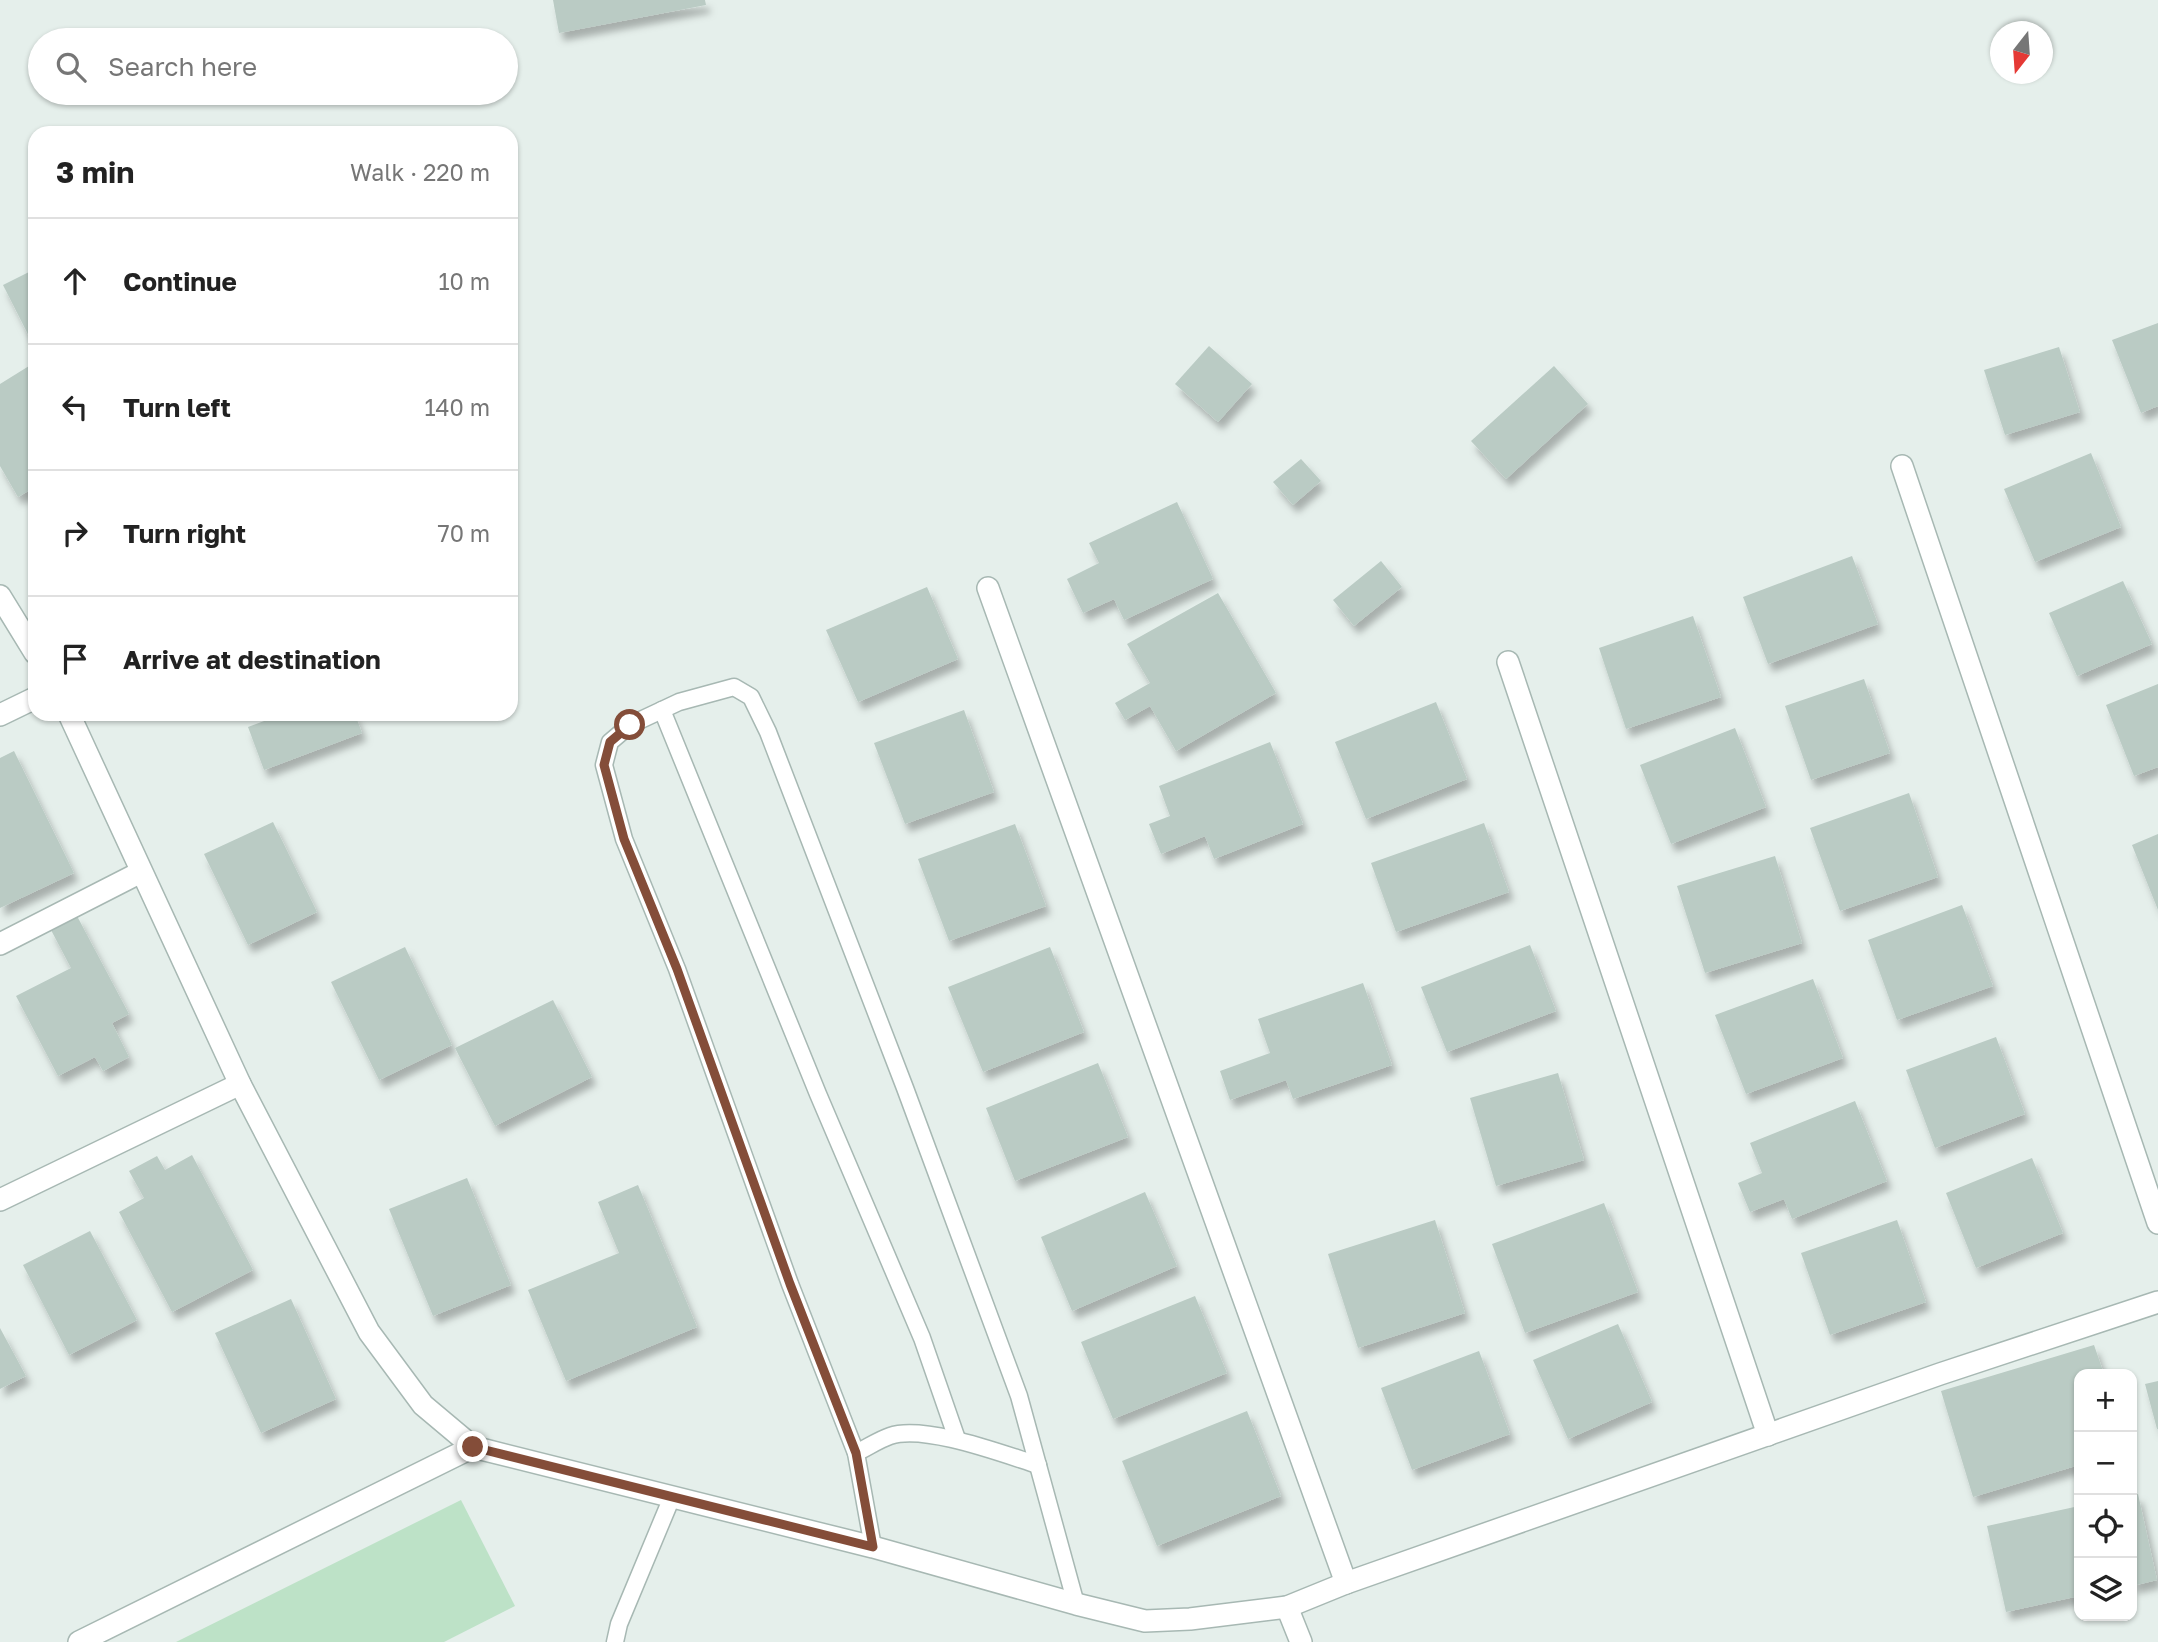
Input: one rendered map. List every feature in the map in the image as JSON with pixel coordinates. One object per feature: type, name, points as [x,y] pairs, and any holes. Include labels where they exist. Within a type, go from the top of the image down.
[{"type":"street","points":[[1902,466],[2158,1223]]},
{"type":"street","points":[[988,588],[1346,1583]]},
{"type":"street","points":[[0,596],[28,642]]},
{"type":"street","points":[[1508,662],[1768,1435]]},
{"type":"street","points":[[0,715],[28,701]]},
{"type":"street","points":[[72,721],[240,1084],[369,1332],[423,1405],[473,1447],[873,1547],[1076,1604],[1145,1620],[1190,1619],[1287,1607],[1346,1583],[1953,1370],[2158,1303]]},
{"type":"street","points":[[0,944],[141,872]]},
{"type":"street","points":[[0,1200],[240,1084]]},
{"type":"street","points":[[79,1642],[473,1447]]},
{"type":"street","points":[[1287,1607],[1301,1642]]},
{"type":"lane","points":[[873,1547],[856,1453],[785,1271],[677,969],[624,839],[604,765],[610,742],[630,725],[680,702],[734,687],[751,697],[768,732],[905,1088],[1019,1396],[1076,1604]]},
{"type":"lane","points":[[662,710],[818,1094],[922,1338],[957,1439]]},
{"type":"lane","points":[[856,1453],[891,1435],[919,1434],[957,1439],[1038,1465]]},
{"type":"lane","points":[[615,1642],[672,1497]]},
{"type":"green space","points":[[461,1500],[515,1606],[444,1642],[176,1642]]},
{"type":"building","points":[[553,0],[705,0],[706,5],[559,33]]},
{"type":"building","points":[[28,272],[28,334],[3,285]]},
{"type":"building","points":[[2158,323],[2158,406],[2141,413],[2112,340]]},
{"type":"building","points":[[1209,346],[1252,384],[1218,422],[1175,384]]},
{"type":"building","points":[[2059,347],[2080,412],[2005,435],[1984,370]]},
{"type":"building","points":[[1554,366],[1588,404],[1506,479],[1471,441]]},
{"type":"building","points":[[28,367],[28,491],[18,497],[0,466],[0,384]]},
{"type":"building","points":[[2091,453],[2121,527],[2035,562],[2004,489]]},
{"type":"building","points":[[1301,459],[1321,481],[1293,505],[1273,482]]},
{"type":"building","points":[[1177,502],[1213,579],[1124,620],[1114,599],[1083,613],[1067,579],[1099,563],[1089,543]]},
{"type":"building","points":[[1852,556],[1878,624],[1768,664],[1743,597]]},
{"type":"building","points":[[1381,561],[1402,587],[1354,626],[1333,600]]},
{"type":"building","points":[[2123,581],[2152,644],[2077,676],[2049,613]]},
{"type":"building","points":[[927,587],[958,659],[858,702],[826,630]]},
{"type":"building","points":[[1218,593],[1276,693],[1176,751],[1150,706],[1125,720],[1115,703],[1150,683],[1127,644]]},
{"type":"building","points":[[1693,616],[1721,697],[1626,729],[1599,648]]},
{"type":"building","points":[[1864,679],[1890,753],[1811,780],[1785,706]]},
{"type":"building","points":[[2158,684],[2158,767],[2134,776],[2106,705]]},
{"type":"building","points":[[1436,702],[1467,779],[1366,819],[1335,742]]},
{"type":"building","points":[[964,710],[994,792],[905,824],[874,743]]},
{"type":"building","points":[[264,721],[358,721],[362,733],[264,770],[248,727]]},
{"type":"building","points":[[1735,728],[1766,807],[1671,844],[1640,765]]},
{"type":"building","points":[[1270,742],[1303,824],[1214,859],[1205,836],[1161,854],[1149,824],[1170,816],[1159,786]]},
{"type":"building","points":[[14,751],[74,873],[0,908],[0,758]]},
{"type":"building","points":[[1909,793],[1938,877],[1840,911],[1810,828]]},
{"type":"building","points":[[273,822],[317,912],[248,945],[204,854]]},
{"type":"building","points":[[1484,823],[1509,892],[1396,932],[1371,863]]},
{"type":"building","points":[[1015,824],[1046,906],[949,941],[918,859]]},
{"type":"building","points":[[2158,834],[2158,910],[2132,845]]},
{"type":"building","points":[[1775,856],[1802,943],[1705,973],[1677,886]]},
{"type":"building","points":[[1962,905],[1993,986],[1897,1020],[1868,940]]},
{"type":"building","points":[[77,916],[129,1014],[112,1023],[129,1057],[103,1071],[95,1057],[58,1076],[16,996],[71,968],[51,930]]},
{"type":"building","points":[[1530,945],[1556,1011],[1447,1052],[1421,987]]},
{"type":"building","points":[[405,947],[452,1045],[379,1080],[331,982]]},
{"type":"building","points":[[1050,947],[1084,1032],[983,1072],[948,987]]},
{"type":"building","points":[[1813,979],[1843,1058],[1746,1094],[1715,1015]]},
{"type":"building","points":[[1363,983],[1392,1065],[1293,1099],[1286,1080],[1230,1100],[1220,1071],[1270,1053],[1258,1019]]},
{"type":"building","points":[[553,1000],[592,1077],[495,1126],[455,1048]]},
{"type":"building","points":[[1996,1037],[2025,1114],[1935,1148],[1906,1070]]},
{"type":"building","points":[[1098,1063],[1128,1137],[1015,1181],[986,1108]]},
{"type":"building","points":[[1558,1073],[1584,1160],[1496,1186],[1470,1098]]},
{"type":"building","points":[[1855,1101],[1887,1181],[1792,1219],[1784,1199],[1750,1212],[1738,1183],[1762,1173],[1750,1143]]},
{"type":"building","points":[[192,1155],[253,1270],[172,1312],[119,1212],[144,1198],[129,1171],[157,1156],[165,1170]]},
{"type":"building","points":[[2032,1158],[2063,1233],[1976,1268],[1946,1193]]},
{"type":"building","points":[[467,1178],[511,1285],[433,1316],[389,1209]]},
{"type":"building","points":[[638,1185],[697,1327],[566,1381],[528,1290],[619,1253],[598,1202]]},
{"type":"building","points":[[1145,1192],[1177,1266],[1072,1311],[1041,1237]]},
{"type":"building","points":[[1604,1203],[1638,1292],[1525,1333],[1492,1244]]},
{"type":"building","points":[[1435,1220],[1465,1313],[1358,1348],[1328,1254]]},
{"type":"building","points":[[1897,1220],[1926,1302],[1830,1335],[1801,1253]]},
{"type":"building","points":[[90,1231],[137,1320],[69,1355],[23,1265]]},
{"type":"building","points":[[1195,1296],[1227,1373],[1113,1419],[1081,1342]]},
{"type":"building","points":[[291,1299],[336,1399],[261,1433],[215,1333]]},
{"type":"building","points":[[1618,1324],[1652,1402],[1568,1439],[1533,1360]]},
{"type":"building","points":[[0,1328],[26,1376],[0,1389]]},
{"type":"building","points":[[2094,1345],[2102,1369],[2074,1369],[2074,1467],[1973,1497],[1941,1391]]},
{"type":"building","points":[[1479,1351],[1510,1434],[1412,1470],[1381,1388]]},
{"type":"building","points":[[2158,1381],[2158,1429],[2157,1429],[2145,1384]]},
{"type":"building","points":[[1247,1411],[1281,1496],[1157,1546],[1122,1461]]},
{"type":"building","points":[[2137,1495],[2157,1580],[2137,1585]]},
{"type":"building","points":[[2074,1507],[2074,1597],[2006,1612],[1987,1526]]},
{"type":"route","points":[[473,1447],[873,1547],[856,1453],[790,1284],[677,969],[624,839],[604,765],[610,742],[630,725]]}]
